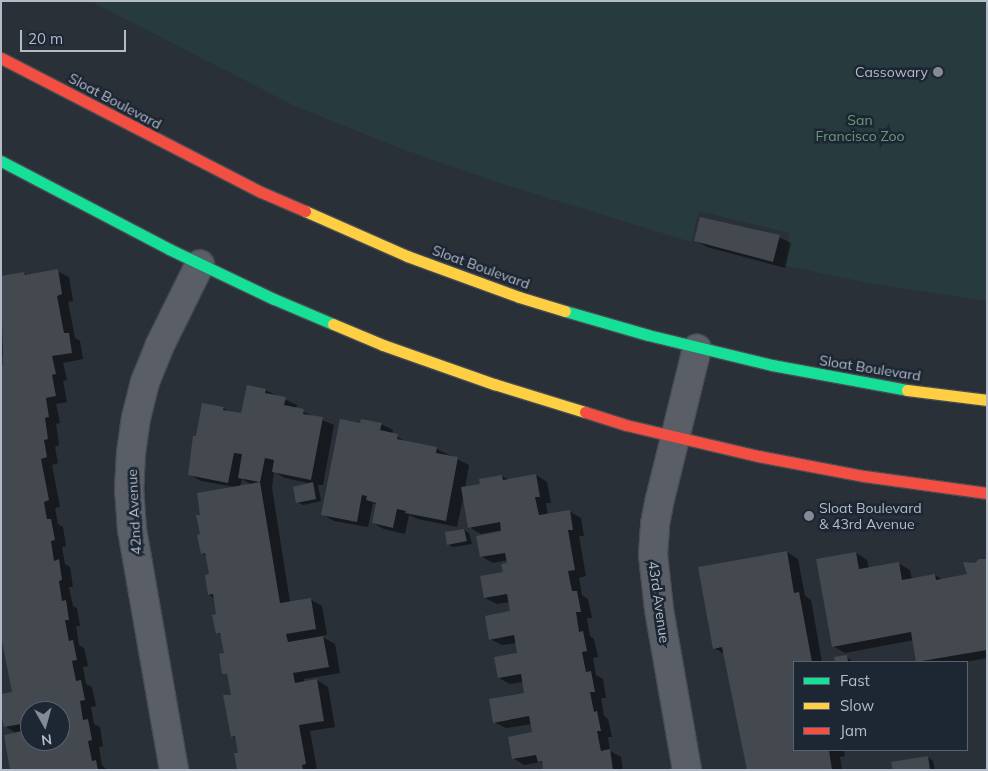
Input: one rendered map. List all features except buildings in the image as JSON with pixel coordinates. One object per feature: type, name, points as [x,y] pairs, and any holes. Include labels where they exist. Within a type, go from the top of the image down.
[{"type":"street","name":"Sloat Boulevard","points":[[1,58],[223,174],[398,252],[545,305],[697,348],[822,376],[987,400]]},
{"type":"street","points":[[1,161],[200,264],[346,330],[447,368],[569,408],[675,437],[837,471],[987,493]]},
{"type":"street","name":"42nd Avenue","points":[[174,770],[132,530],[129,491],[131,453],[136,418],[145,382],[160,345],[200,264]]},
{"type":"street","name":"43rd Avenue","points":[[687,770],[657,600],[653,555],[655,524],[697,348]]},
{"type":"green space","name":"San Francisco Zoo","points":[[90,1],[987,1],[987,301],[873,284],[783,265],[790,233],[699,211],[691,242],[503,184],[402,149],[295,106]]},
{"type":"traffic: fast","points":[[1,161],[169,249],[274,299],[333,324]]},
{"type":"traffic: fast","points":[[565,311],[648,335],[772,365],[907,390]]},
{"type":"traffic: slow","points":[[305,211],[407,256],[519,297],[565,311]]},
{"type":"traffic: slow","points":[[333,324],[383,345],[494,384],[585,412]]},
{"type":"traffic: slow","points":[[907,390],[987,400]]},
{"type":"traffic: jam","points":[[1,58],[261,192],[305,211]]},
{"type":"traffic: jam","points":[[585,412],[626,425],[758,456],[864,476],[987,493]]},
{"type":"place","name":"Cassowary","points":[[938,72]]},
{"type":"place","name":"Sloat Boulevard & 43rd Avenue","points":[[809,516]]}]
